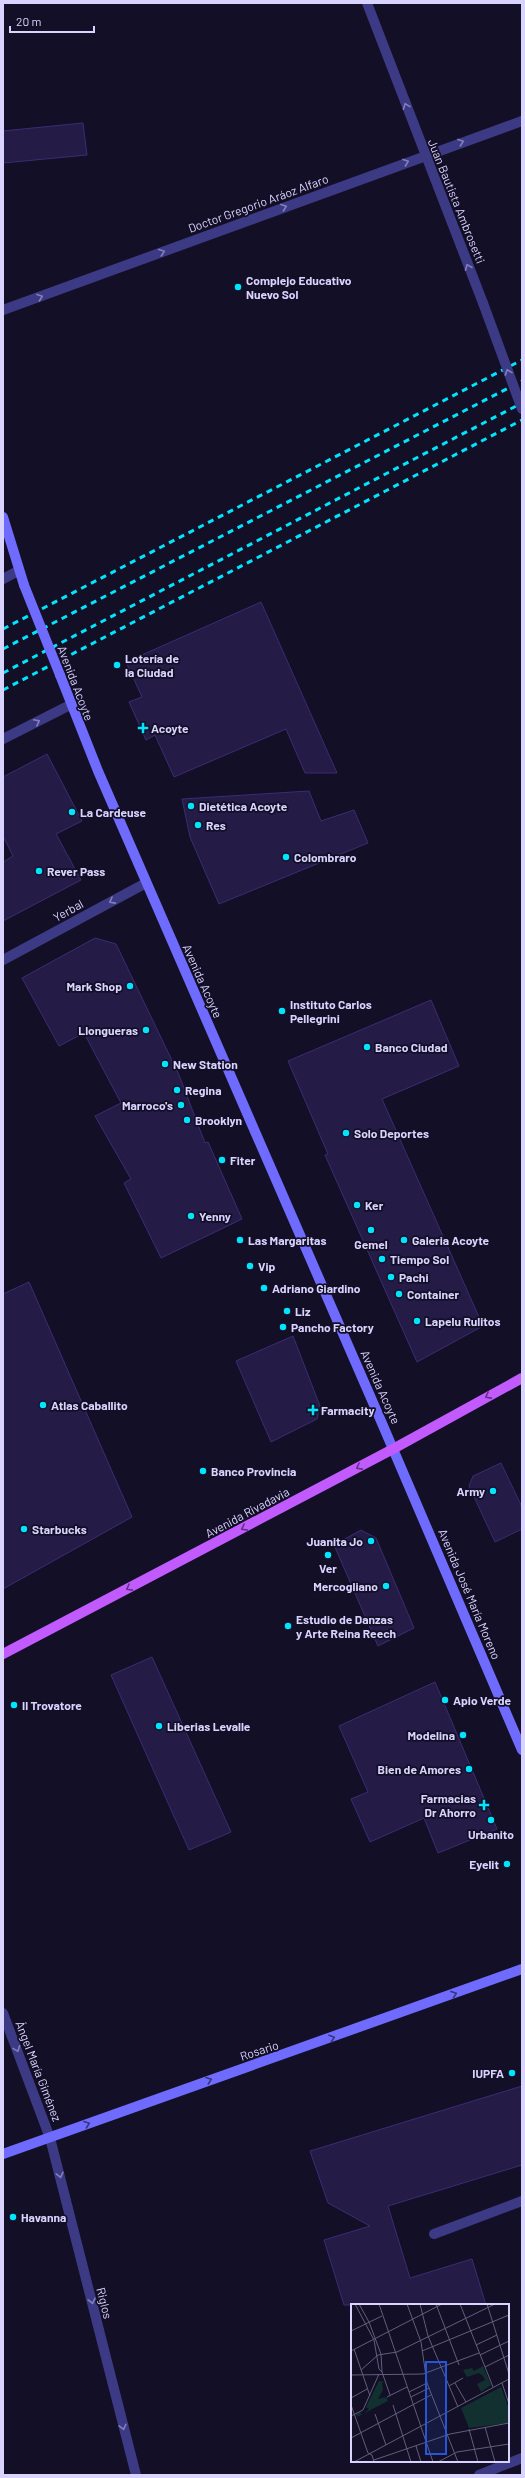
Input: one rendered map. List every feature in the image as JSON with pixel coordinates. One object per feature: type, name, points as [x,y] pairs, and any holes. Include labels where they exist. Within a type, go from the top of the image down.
[{"type":"main road","name":"Avenida Acoyte","points":[[3,518],[18,571],[60,675],[70,705],[393,1449]]},
{"type":"main road","name":"Avenida Rivadavia","points":[[3,1654],[393,1449],[522,1378]]},
{"type":"main road","name":"Avenida José María Moreno","points":[[393,1449],[522,1750]]},
{"type":"main road","name":"Rosario","points":[[3,2154],[522,1969]]},
{"type":"street","name":"Juan Bautista Ambrosetti","points":[[367,3],[424,156],[483,303],[522,409]]},
{"type":"street","name":"Doctor Gregorio Aráoz Alfaro","points":[[3,310],[522,121]]},
{"type":"street","points":[[3,579],[18,571]]},
{"type":"street","points":[[3,739],[70,705]]},
{"type":"street","name":"Yerbal","points":[[3,960],[146,883]]},
{"type":"street","name":"Ángel María Giménez","points":[[3,2013],[50,2138]]},
{"type":"street","name":"Riglos","points":[[50,2138],[136,2475]]},
{"type":"street","points":[[434,2234],[522,2201]]},
{"type":"street","points":[[479,2475],[522,2458]]},
{"type":"building","points":[[83,123],[87,155],[3,163],[3,131]]},
{"type":"building","points":[[261,602],[337,773],[305,773],[286,729],[174,777],[155,735],[146,740],[129,702],[142,697],[126,662]]},
{"type":"building","points":[[47,754],[82,821],[56,834],[81,880],[3,921],[3,862],[13,856],[3,836],[3,777]]},
{"type":"building","points":[[309,791],[321,821],[354,810],[368,843],[219,904],[190,837],[182,799]]},
{"type":"building","points":[[95,938],[116,944],[179,1075],[205,1143],[208,1142],[242,1219],[161,1258],[124,1183],[131,1179],[95,1116],[121,1103],[84,1033],[59,1046],[22,978]]},
{"type":"building","points":[[431,1000],[459,1066],[382,1099],[483,1326],[417,1362],[325,1155],[328,1154],[288,1061]]},
{"type":"building","name":"Atlas Caballito","points":[[29,1282],[132,1517],[3,1589],[3,1294]]},
{"type":"building","points":[[293,1336],[320,1406],[317,1419],[271,1442],[236,1361]]},
{"type":"building","points":[[501,1463],[522,1507],[522,1529],[495,1542],[469,1486],[473,1476]]},
{"type":"building","points":[[361,1530],[376,1538],[414,1628],[378,1646],[334,1545]]},
{"type":"building","name":"Liberias Levalle","points":[[152,1657],[231,1832],[189,1850],[111,1675]]},
{"type":"building","points":[[435,1682],[497,1829],[438,1853],[424,1818],[370,1842],[351,1799],[368,1792],[339,1726]]},
{"type":"building","points":[[522,2086],[522,2165],[388,2206],[410,2278],[472,2259],[486,2304],[344,2305],[324,2240],[370,2226],[328,2203],[310,2151]]},
{"type":"railway","points":[[3,629],[522,360]]},
{"type":"railway","points":[[3,649],[522,381]]},
{"type":"railway","points":[[3,673],[522,403]]},
{"type":"railway","points":[[3,690],[522,420]]},
{"type":"place","name":"Complejo Educativo Nuevo Sol","points":[[238,287]]},
{"type":"place","name":"Lotería de la Ciudad","points":[[117,665]]},
{"type":"place","name":"Acoyte","points":[[143,728]]},
{"type":"place","name":"Dietética Acoyte","points":[[191,806]]},
{"type":"place","name":"La Cardeuse","points":[[72,812]]},
{"type":"place","name":"Res","points":[[198,825]]},
{"type":"place","name":"Colombraro","points":[[286,857]]},
{"type":"place","name":"Rever Pass","points":[[39,871]]},
{"type":"place","name":"Mark Shop","points":[[130,986]]},
{"type":"place","name":"Instituto Carlos Pellegrini","points":[[282,1011]]},
{"type":"place","name":"Llongueras","points":[[146,1030]]},
{"type":"place","name":"Banco Ciudad","points":[[367,1047]]},
{"type":"place","name":"New Station","points":[[165,1064]]},
{"type":"place","name":"Regina","points":[[177,1090]]},
{"type":"place","name":"Marroco's","points":[[181,1105]]},
{"type":"place","name":"Brooklyn","points":[[187,1120]]},
{"type":"place","name":"Solo Deportes","points":[[346,1133]]},
{"type":"place","name":"Fiter","points":[[222,1160]]},
{"type":"place","name":"Ker","points":[[357,1205]]},
{"type":"place","name":"Yenny","points":[[191,1216]]},
{"type":"place","name":"Gemel","points":[[371,1230]]},
{"type":"place","name":"Las Margaritas","points":[[240,1240]]},
{"type":"place","name":"Galeria Acoyte","points":[[404,1240]]},
{"type":"place","name":"Tiempo Sol","points":[[382,1259]]},
{"type":"place","name":"Vip","points":[[250,1266]]},
{"type":"place","name":"Pachi","points":[[391,1277]]},
{"type":"place","name":"Adriano Giardino","points":[[264,1288]]},
{"type":"place","name":"Container","points":[[399,1294]]},
{"type":"place","name":"Liz","points":[[287,1311]]},
{"type":"place","name":"Lapelu Rulitos","points":[[417,1321]]},
{"type":"place","name":"Pancho Factory","points":[[283,1327]]},
{"type":"place","name":"Atlas Caballito","points":[[43,1405]]},
{"type":"place","name":"Farmacity","points":[[313,1410]]},
{"type":"place","name":"Banco Provincia","points":[[203,1471]]},
{"type":"place","name":"Army","points":[[493,1491]]},
{"type":"place","name":"Starbucks","points":[[24,1529]]},
{"type":"place","name":"Juanita Jo","points":[[371,1541]]},
{"type":"place","name":"Ver","points":[[328,1555]]},
{"type":"place","name":"Mercogliano","points":[[386,1586]]},
{"type":"place","name":"Estudio de Danzas y Arte Reina Reech","points":[[288,1626]]},
{"type":"place","name":"Apio Verde","points":[[445,1700]]},
{"type":"place","name":"Il Trovatore","points":[[14,1705]]},
{"type":"place","name":"Liberias Levalle","points":[[159,1726]]},
{"type":"place","name":"Modelina","points":[[463,1735]]},
{"type":"place","name":"Bien de Amores","points":[[469,1769]]},
{"type":"place","name":"Farmacias Dr Ahorro","points":[[484,1805]]},
{"type":"place","name":"Urbanito","points":[[491,1820]]},
{"type":"place","name":"Eyelit","points":[[507,1864]]},
{"type":"place","name":"IUPFA","points":[[512,2073]]},
{"type":"place","name":"Havanna","points":[[13,2217]]}]
